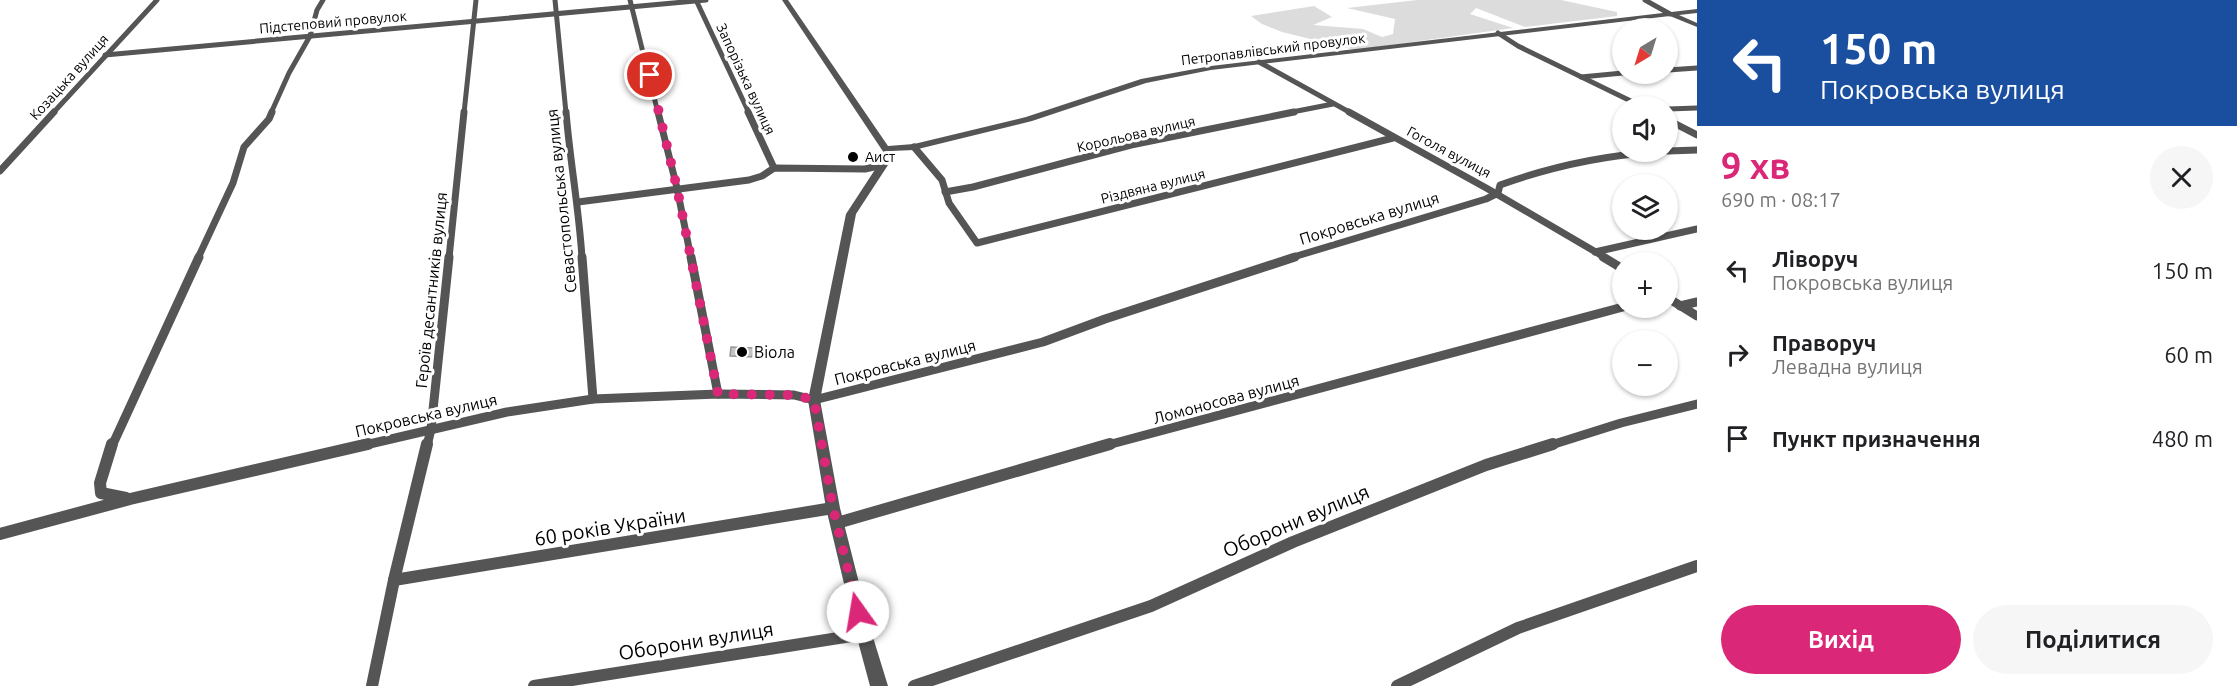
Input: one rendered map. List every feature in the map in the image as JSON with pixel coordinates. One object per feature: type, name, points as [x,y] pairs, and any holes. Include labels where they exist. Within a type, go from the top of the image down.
[{"type":"street","name":"Козацька вулиця","points":[[0,171],[157,0]]},
{"type":"street","points":[[130,499],[101,493],[100,483],[107,456],[233,183],[244,147],[269,119],[289,73],[310,36],[317,10],[323,0]]},
{"type":"street","name":"Героїв десантників вулиця","points":[[372,686],[394,580],[431,429],[476,0]]},
{"type":"street","name":"Севастопольська вулиця","points":[[555,0],[571,169],[578,202],[593,399]]},
{"type":"street","name":"Запорізька вулиця","points":[[697,0],[774,168]]},
{"type":"street","name":"Підстеповий провулок","points":[[105,55],[557,14],[631,4],[706,0]]},
{"type":"street","points":[[785,0],[887,149],[888,157],[884,165],[851,214],[814,400],[833,508],[879,686]]},
{"type":"street","points":[[1646,0],[1670,14],[1697,25]]},
{"type":"street","points":[[631,4],[677,188],[718,394]]},
{"type":"street","name":"Петропавлівський провулок","points":[[887,149],[914,147],[1029,118],[1144,81],[1211,68],[1697,11]]},
{"type":"street","points":[[1498,33],[1518,46],[1620,96]]},
{"type":"street","name":"Гоголя вулиця","points":[[1259,62],[1393,138],[1498,193],[1612,262]]},
{"type":"street","points":[[1678,69],[1697,68]]},
{"type":"street","points":[[1580,77],[1612,74]]},
{"type":"street","name":"Корольова вулиця","points":[[945,192],[973,187],[1131,145],[1334,104]]},
{"type":"street","points":[[1678,109],[1697,108]]},
{"type":"street","points":[[1678,125],[1697,135]]},
{"type":"street","name":"Різдвяна вулиця","points":[[945,192],[978,243],[1393,138]]},
{"type":"street","points":[[914,147],[942,180],[945,192]]},
{"type":"street","points":[[1678,151],[1697,150]]},
{"type":"street","name":"Покровська вулиця","points":[[0,534],[130,499],[507,412],[593,399],[718,394],[794,395],[814,400],[1043,342],[1105,319],[1357,236],[1486,199],[1498,193],[1500,185],[1517,178],[1612,154]]},
{"type":"street","points":[[578,202],[748,180],[762,176],[774,168],[865,169],[884,165]]},
{"type":"street","points":[[1595,252],[1697,229]]},
{"type":"street","points":[[1680,306],[1697,302]]},
{"type":"street","points":[[1680,306],[1697,316]]},
{"type":"street","name":"Ломоносова вулиця","points":[[837,523],[1084,451],[1612,310]]},
{"type":"street","name":"Оборони вулиця","points":[[915,686],[1151,606],[1293,542],[1486,465],[1621,423],[1697,404]]},
{"type":"street","name":"60 років України","points":[[394,580],[833,508]]},
{"type":"street","points":[[1397,686],[1518,628],[1697,566]]},
{"type":"street","name":"Оборони вулиця","points":[[534,686],[864,634]]},
{"type":"shaded area","points":[[1417,0],[1561,0],[1617,12],[1617,16],[1525,27],[1476,8],[1470,14],[1513,28],[1355,50],[1282,32],[1262,24],[1251,16],[1314,6],[1332,17],[1313,25],[1363,29],[1382,37],[1393,34],[1395,19],[1347,8]]},
{"type":"building","name":"Віола","points":[[731,347],[754,348],[752,357],[730,356]]},
{"type":"place","name":"Аист","points":[[853,157]]},
{"type":"place","name":"Віола","points":[[742,352]]},
{"type":"route","points":[[650,75],[677,188],[718,394],[794,395],[814,400],[833,508],[858,612]]}]
